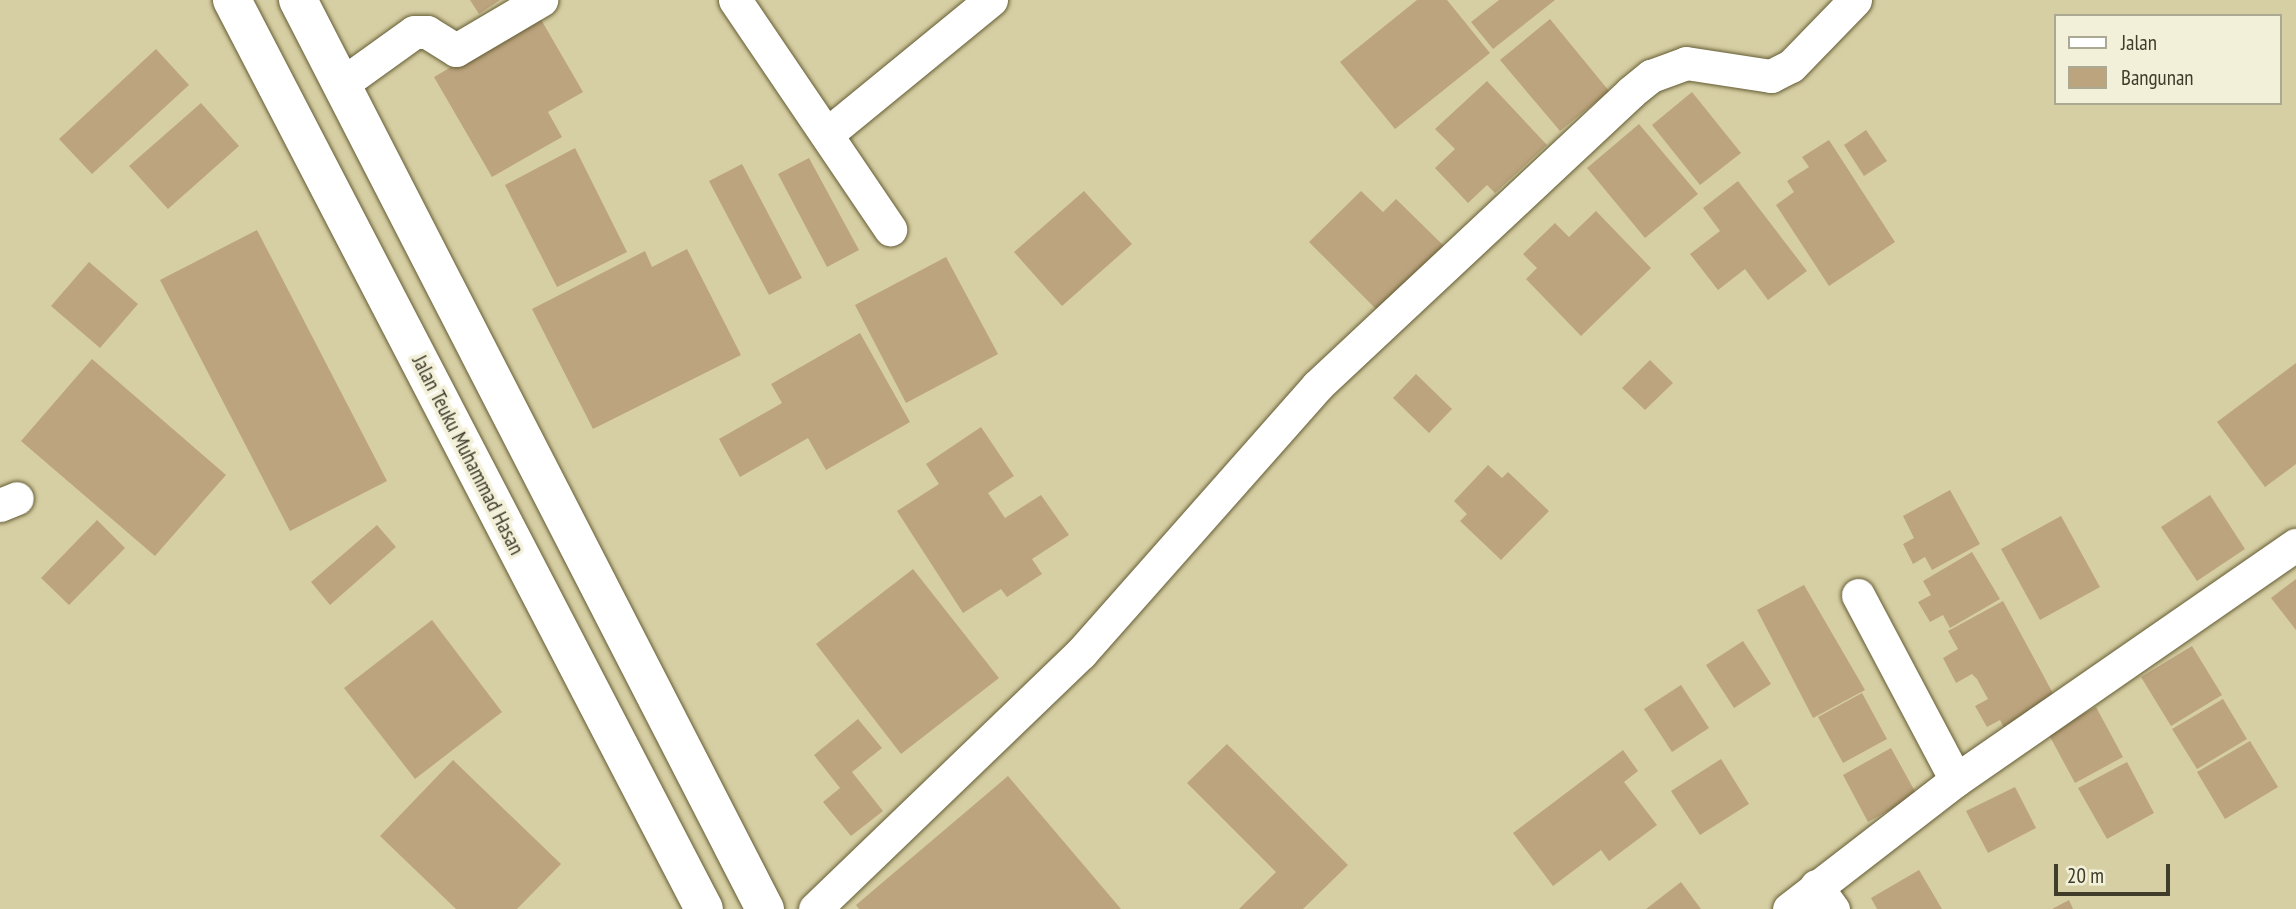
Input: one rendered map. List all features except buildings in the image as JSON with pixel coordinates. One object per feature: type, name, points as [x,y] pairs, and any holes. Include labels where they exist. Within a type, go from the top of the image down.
[{"type":"highway","name":"Jalan Teuku Muhammad Hasan","points":[[232,0],[704,909]]},
{"type":"highway","points":[[298,0],[343,83],[682,753],[765,909]]},
{"type":"highway","points":[[638,783],[682,753]]},
{"type":"street","points":[[343,83],[414,32],[427,32],[456,50],[541,0]]},
{"type":"street","points":[[735,0],[890,229]]},
{"type":"street","points":[[827,134],[990,0]]},
{"type":"street","points":[[815,909],[1081,653],[1317,386],[1631,92],[1651,76],[1686,63],[1771,76],[1791,66],[1855,0]]},
{"type":"street","points":[[1789,909],[1825,897],[1956,779],[2296,545]]},
{"type":"street","points":[[1858,596],[1956,779]]}]
